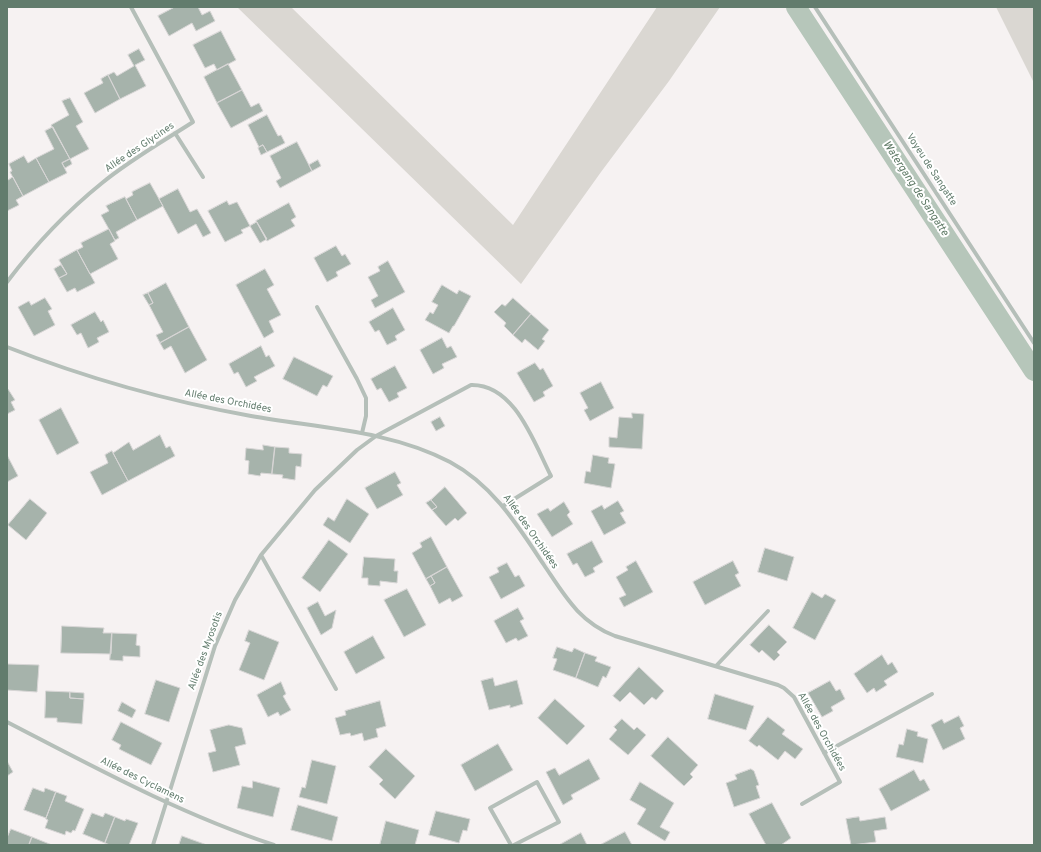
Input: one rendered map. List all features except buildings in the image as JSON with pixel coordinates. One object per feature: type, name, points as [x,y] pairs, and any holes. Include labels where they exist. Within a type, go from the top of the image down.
[{"type":"street","name":"Allée des Glycines","points":[[7,282],[39,243],[78,204],[118,172],[193,122],[131,7]]},
{"type":"street","name":"Voyeu de Sangatte","points":[[815,7],[1034,343]]},
{"type":"street","points":[[175,134],[203,177]]},
{"type":"street","points":[[317,307],[364,394],[366,406],[362,433]]},
{"type":"street","name":"Allée des Orchidées","points":[[7,347],[82,374],[197,405],[256,417],[376,436],[423,450],[459,467],[478,481],[503,506],[566,599],[585,620],[615,636],[784,688],[794,697],[840,782],[802,804]]},
{"type":"street","name":"Allée des Myosotis","points":[[152,845],[215,646],[235,600],[261,555],[315,490],[357,450],[376,436],[471,385],[484,386],[493,390],[511,403],[518,412],[551,476],[503,506]]},
{"type":"street","points":[[261,555],[336,689]]},
{"type":"street","points":[[716,666],[768,611]]},
{"type":"street","points":[[824,753],[932,694]]},
{"type":"street","name":"Allée des Cyclamens","points":[[7,722],[166,803],[217,825],[274,845]]},
{"type":"street","points":[[511,845],[490,808],[537,782],[559,822],[514,845]]},
{"type":"shaded area","points":[[237,7],[291,7],[513,225],[657,7],[720,7],[669,81],[601,172],[521,284]]},
{"type":"shaded area","points":[[996,7],[1034,7],[1034,83]]},
{"type":"waterway","name":"Watergang de Sangatte","points":[[796,7],[1034,371]]}]
